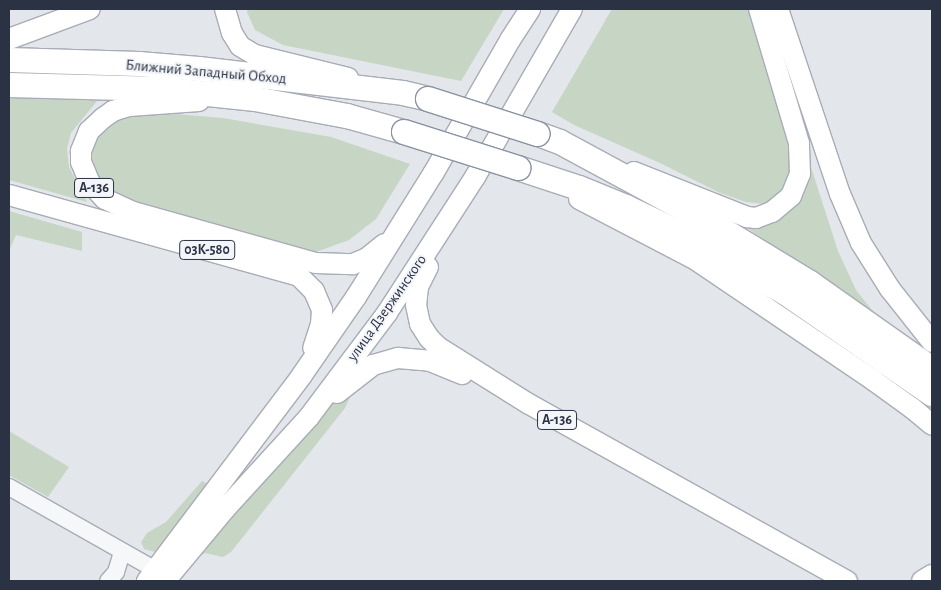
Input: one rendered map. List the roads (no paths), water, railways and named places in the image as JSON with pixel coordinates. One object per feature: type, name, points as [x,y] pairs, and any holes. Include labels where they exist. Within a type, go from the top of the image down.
[{"type":"highway","name":"Ближний Западный Обход","points":[[9,60],[139,64],[199,69],[403,93],[428,99],[538,134],[560,142],[723,230],[810,283],[932,369]]},
{"type":"highway","name":"А-136","points":[[9,85],[160,88],[255,99],[348,116],[579,188],[626,207],[690,238],[784,292],[932,394]]},
{"type":"main road","points":[[9,39],[90,9]]},
{"type":"main road","points":[[225,9],[232,33],[240,46],[255,55],[403,93]]},
{"type":"main road","points":[[510,40],[526,9]]},
{"type":"main road","name":"улица Дзержинского","points":[[163,578],[226,474],[288,395],[356,297],[433,174],[510,40],[530,9]]},
{"type":"main road","name":"улица Дзержинского","points":[[163,578],[309,417],[387,313],[475,177],[572,9]]},
{"type":"main road","points":[[523,95],[580,9]]},
{"type":"main road","points":[[560,142],[747,217],[756,218],[772,212],[791,196],[797,184],[802,162],[800,143],[759,9]]},
{"type":"main road","points":[[778,9],[840,194],[861,243],[890,289],[932,342]]},
{"type":"main road","name":"А-136","points":[[255,99],[150,103],[113,111],[96,124],[83,143],[81,162],[84,174],[105,199],[125,209],[316,263],[336,265],[361,261],[380,249],[400,226]]},
{"type":"main road","name":"А-136","points":[[525,171],[696,260],[873,380],[912,408],[932,426]]},
{"type":"main road","name":"А-136","points":[[475,177],[418,287],[416,305],[418,318],[429,338],[438,347],[529,404],[847,581]]},
{"type":"main road","name":"03К-580","points":[[9,195],[299,276],[314,291],[322,310],[319,334],[302,375]]},
{"type":"main road","name":"А-136","points":[[309,417],[348,383],[373,365],[385,360],[408,358],[441,364],[825,581]]},
{"type":"main road","points":[[922,581],[932,575]]},
{"type":"street","points":[[9,487],[122,552],[163,578]]},
{"type":"street","points":[[108,581],[116,572],[122,552]]}]
